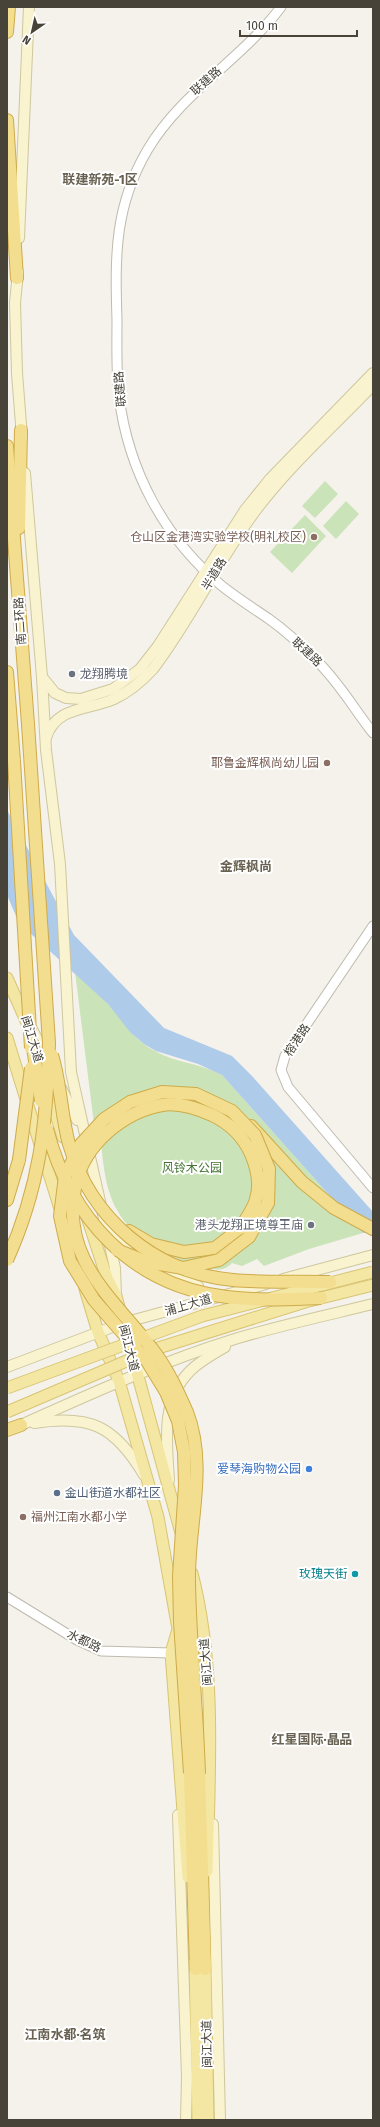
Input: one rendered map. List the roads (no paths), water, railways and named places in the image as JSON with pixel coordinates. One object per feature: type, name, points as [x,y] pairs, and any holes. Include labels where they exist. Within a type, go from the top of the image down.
[{"type":"highway","points":[[7,32],[9,7]]},
{"type":"highway","points":[[7,120],[17,278]]},
{"type":"highway","points":[[15,559],[20,511],[21,430]]},
{"type":"highway","name":"南二环路","points":[[7,446],[28,724],[49,1043]]},
{"type":"highway","points":[[7,672],[32,1041],[44,1118],[51,1147],[61,1174],[86,1216],[101,1235],[117,1250],[154,1274],[176,1284],[201,1292],[226,1297],[256,1300],[321,1298]]},
{"type":"highway","points":[[7,1200],[16,1173],[24,1134],[31,1074],[32,1041]]},
{"type":"highway","points":[[49,1043],[56,1070],[69,1143],[76,1165],[86,1186],[112,1221],[129,1237],[163,1260],[182,1269],[206,1275],[233,1280],[330,1282]]},
{"type":"highway","points":[[7,1260],[24,1218],[38,1168],[46,1111],[49,1043]]},
{"type":"highway","points":[[195,1774],[180,1622],[179,1576],[184,1485],[184,1452],[178,1421],[166,1392],[147,1360],[94,1300],[70,1261],[60,1216],[65,1176],[81,1144],[104,1119],[130,1102],[162,1092],[196,1094],[232,1111],[255,1129],[302,1182],[334,1208],[373,1229]]},
{"type":"highway","points":[[112,1221],[151,1244],[184,1252],[215,1248],[241,1228],[256,1199],[258,1171],[246,1142],[224,1121],[193,1107],[163,1105],[135,1113],[111,1129],[90,1151],[76,1182],[72,1218],[81,1256],[103,1292],[156,1354],[175,1384],[189,1418],[196,1452],[196,1486],[189,1578],[200,1969]]},
{"type":"highway","points":[[117,1250],[147,1262],[183,1268],[220,1260],[249,1237],[268,1203],[269,1168],[255,1135],[232,1111]]},
{"type":"highway","points":[[7,1430],[21,1425]]},
{"type":"main road","points":[[29,7],[15,303],[17,373],[42,677],[45,740],[60,864],[71,1072],[83,1133],[115,1268],[116,1296]]},
{"type":"main road","name":"半道路","points":[[45,740],[52,726],[67,712],[108,702],[143,680],[157,664],[240,517],[261,490],[373,373]]},
{"type":"main road","name":"半道路","points":[[42,677],[55,693],[76,699],[101,694],[124,682],[150,658],[208,574],[270,492],[373,385]]},
{"type":"main road","name":"闽江大道","points":[[7,978],[24,1012],[107,1278],[116,1296],[136,1375],[193,1575],[199,1610],[204,1640],[210,1729],[200,1969],[198,2120]]},
{"type":"main road","points":[[24,1012],[83,1133]]},
{"type":"main road","name":"闽江大道","points":[[7,1038],[98,1332],[119,1381],[150,1485],[166,1552],[178,1629],[171,1653],[176,1727],[200,1969],[208,2120]]},
{"type":"main road","points":[[101,1213],[122,1240],[150,1262],[188,1283],[227,1294]]},
{"type":"main road","name":"浦上大道","points":[[7,1367],[123,1323],[373,1255]]},
{"type":"main road","points":[[7,1388],[202,1316],[373,1272]]},
{"type":"main road","points":[[7,1412],[155,1349],[321,1298],[373,1285]]},
{"type":"main road","points":[[21,1425],[119,1381],[239,1338],[373,1304]]},
{"type":"main road","points":[[171,1500],[166,1423],[173,1397],[190,1371],[239,1338]]},
{"type":"main road","points":[[21,1425],[56,1419],[91,1423],[118,1440],[130,1453],[150,1485]]},
{"type":"main road","points":[[176,1727],[187,2076],[186,2120]]},
{"type":"main road","points":[[210,1729],[220,2120]]},
{"type":"street","name":"联建路","points":[[281,7],[259,34],[186,99],[165,124],[147,150],[136,174],[122,211],[118,231],[115,268],[118,382],[128,441],[139,475],[152,502],[181,543],[208,574],[230,592],[278,626],[311,655],[342,688],[373,733]]},
{"type":"street","name":"榕港路","points":[[373,926],[285,1056],[281,1070],[288,1087],[373,1188]]},
{"type":"street","name":"水都路","points":[[7,1597],[78,1640],[101,1651],[171,1653]]},
{"type":"water","points":[[7,810],[74,935],[164,1028],[232,1056],[253,1077],[373,1212],[373,1231],[363,1233],[222,1075],[198,1064],[156,1051],[144,1044],[130,1032],[108,1004],[19,923],[7,895]]},
{"type":"place","name":"仓山区金港湾实验学校(明礼校区)","points":[[314,537]]},
{"type":"place","name":"龙翔腾境","points":[[72,674]]},
{"type":"place","name":"耶鲁金辉枫尚幼儿园","points":[[327,763]]},
{"type":"place","name":"港头龙翔正境尊王庙","points":[[311,1225]]},
{"type":"place","name":"爱琴海购物公园","points":[[309,1469]]},
{"type":"place","name":"金山街道水都社区","points":[[57,1493]]},
{"type":"place","name":"福州江南水都小学","points":[[23,1517]]},
{"type":"place","name":"玫瑰天街","points":[[355,1574]]},
{"type":"district","name":"联建新苑-1区","points":[[100,179]]},
{"type":"district","name":"金辉枫尚","points":[[246,866]]},
{"type":"district","name":"红星国际·晶品","points":[[312,1739]]},
{"type":"district","name":"江南水都·名筑","points":[[65,2034]]},
{"type":"park label","name":"风铃木公园","points":[[192,1168]]}]
